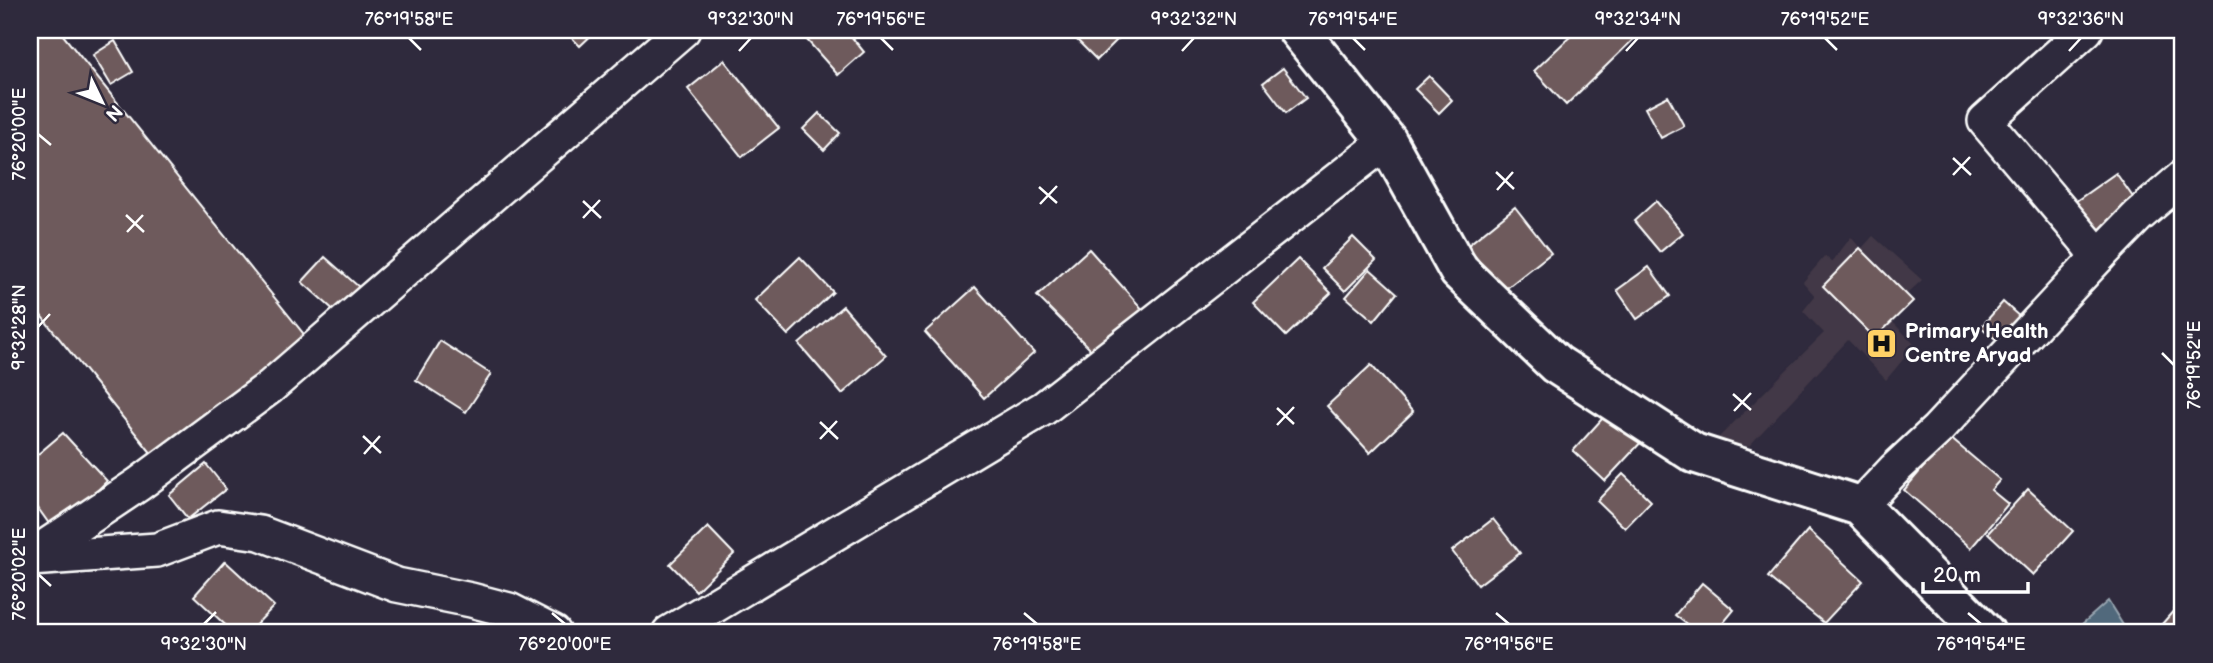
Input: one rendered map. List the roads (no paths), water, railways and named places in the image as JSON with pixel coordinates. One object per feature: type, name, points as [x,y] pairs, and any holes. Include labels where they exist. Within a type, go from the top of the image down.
[{"type":"main road","points":[[1298,30],[1387,141],[1460,271],[1556,364],[1694,453],[1860,506],[1985,633]]},
{"type":"street","points":[[30,558],[138,484],[270,387],[683,30]]},
{"type":"street","points":[[2086,30],[1984,121],[2099,256]]},
{"type":"street","points":[[668,633],[1044,408],[1387,141]]},
{"type":"street","points":[[1860,506],[1937,429],[2138,216],[2183,177]]},
{"type":"street","points":[[30,558],[157,551],[218,527],[260,533],[397,585],[509,610],[554,633]]},
{"type":"water","points":[[2108,601],[2128,633],[2073,632]]},
{"type":"place","name":"Primary Health Centre Aryad","points":[[1882,343]]}]
